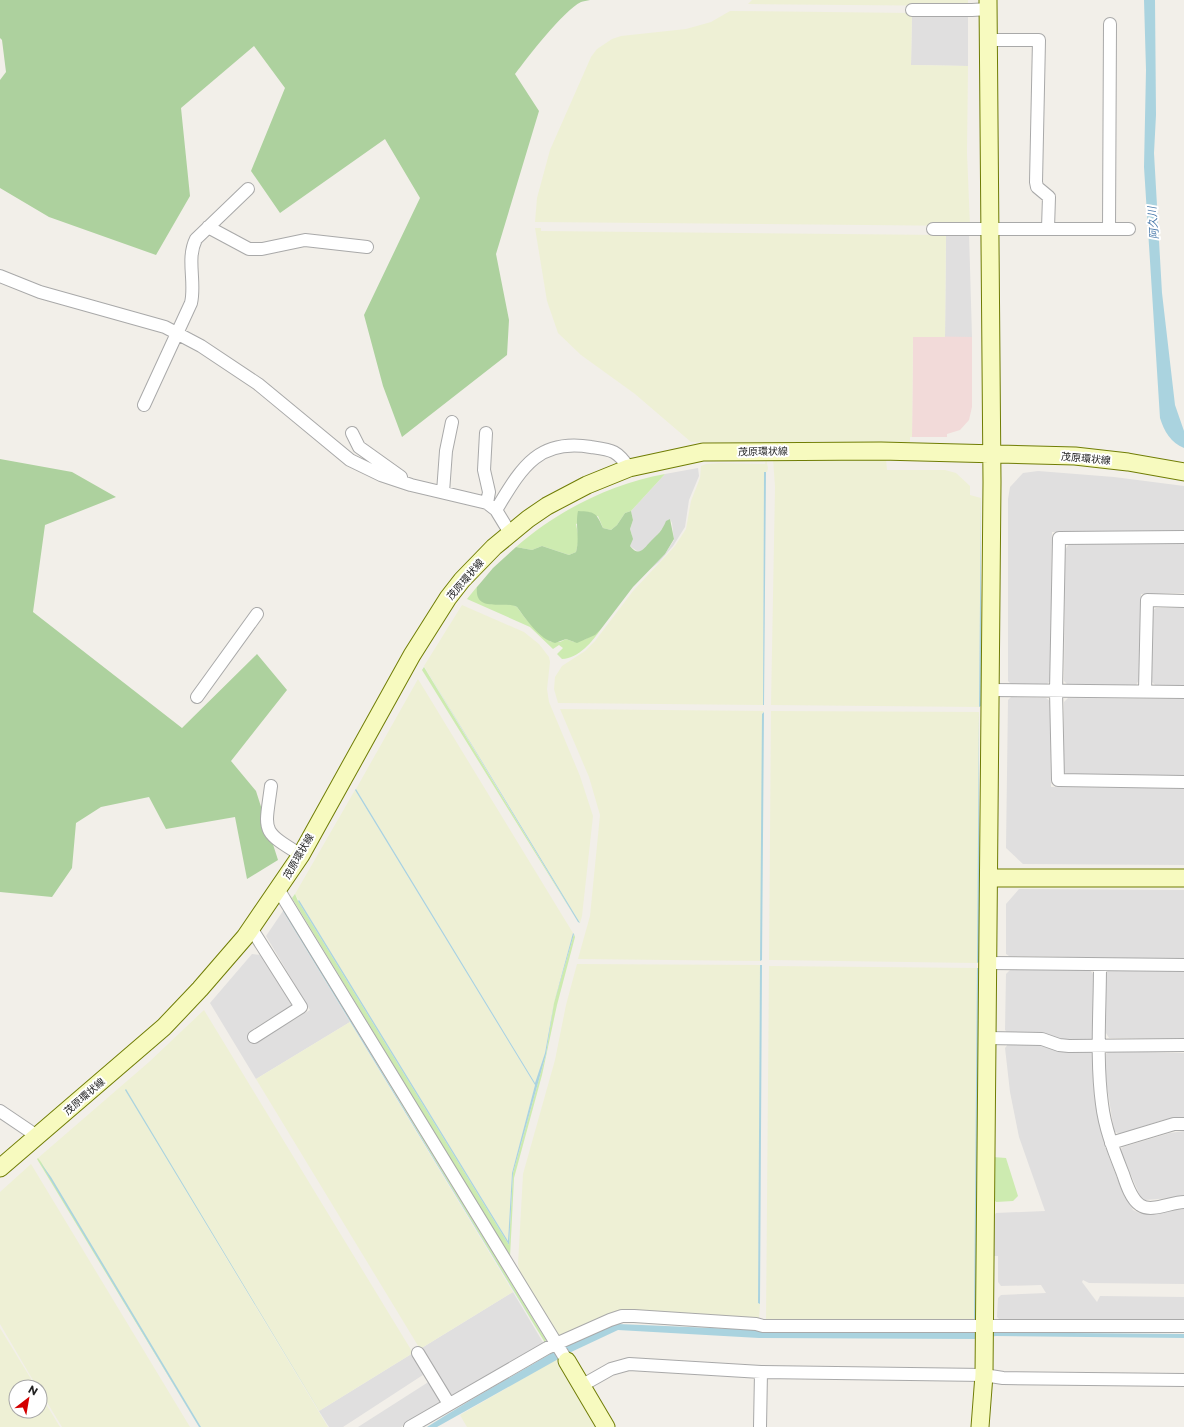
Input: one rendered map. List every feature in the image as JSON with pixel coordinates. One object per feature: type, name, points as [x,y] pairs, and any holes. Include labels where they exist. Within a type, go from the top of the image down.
[{"type":"street","points":[[912,10],[972,10],[988,4],[991,455],[989,878],[984,1375],[980,1427]]},
{"type":"street","points":[[1109,229],[1110,24]]},
{"type":"street","points":[[988,38],[998,40],[1039,40],[1036,182],[1037,187],[1049,197],[1048,228]]},
{"type":"street","points":[[144,405],[178,334],[193,295],[192,248],[196,239],[248,189]]},
{"type":"street","points":[[208,227],[249,249],[262,249],[305,240],[367,247]]},
{"type":"street","points":[[933,229],[1129,229]]},
{"type":"street","points":[[0,276],[40,292],[165,327],[201,346],[258,384],[350,460],[381,475],[411,485],[492,506]]},
{"type":"street","points":[[442,492],[446,451],[452,422]]},
{"type":"street","points":[[352,433],[359,447],[411,485]]},
{"type":"street","points":[[486,433],[484,470],[492,506],[510,533]]},
{"type":"street","points":[[492,506],[525,466],[541,452],[554,447],[577,445],[612,450],[622,458],[628,468]]},
{"type":"street","name":"茂原環状線","points":[[0,1168],[164,1027],[200,990],[251,928],[301,854],[435,617],[462,580],[510,533],[528,519],[567,495],[628,468],[703,452],[881,451],[1075,456],[1128,462],[1184,472]]},
{"type":"street","points":[[1184,537],[1059,538],[1056,691],[1058,780],[1184,782]]},
{"type":"street","points":[[1145,691],[1147,600],[1184,601]]},
{"type":"street","points":[[197,697],[257,614]]},
{"type":"street","points":[[990,690],[1184,692]]},
{"type":"street","points":[[271,786],[266,825],[270,834],[301,854]]},
{"type":"street","points":[[989,878],[1184,878]]},
{"type":"street","points":[[278,889],[606,1427]]},
{"type":"street","points":[[251,928],[301,1007],[254,1037]]},
{"type":"street","points":[[988,963],[1184,965]]},
{"type":"street","points":[[1100,965],[1102,1104],[1111,1144],[1126,1182],[1135,1201],[1140,1206],[1152,1208],[1184,1202]]},
{"type":"street","points":[[987,1038],[1042,1039],[1070,1046],[1184,1045]]},
{"type":"street","points":[[0,1111],[37,1136]]},
{"type":"street","points":[[1111,1144],[1174,1124],[1184,1124]]},
{"type":"street","points":[[410,1427],[448,1404],[556,1344],[599,1324],[622,1316],[756,1324],[763,1326],[1184,1326]]},
{"type":"street","points":[[418,1353],[448,1404]]},
{"type":"street","points":[[581,1386],[611,1369],[629,1364],[761,1372],[984,1375],[1003,1378],[1184,1380]]},
{"type":"street","points":[[760,1427],[761,1372]]},
{"type":"shaded area","points":[[912,13],[968,14],[968,66],[911,65]]},
{"type":"shaded area","points":[[946,233],[969,233],[972,337],[945,337]]},
{"type":"shaded area","points":[[913,336],[972,337],[972,407],[969,420],[960,430],[947,434],[947,437],[912,437]]},
{"type":"shaded area","points":[[698,468],[699,476],[689,500],[685,527],[673,546],[659,562],[648,571],[665,554],[674,540],[672,523],[670,519],[645,550],[641,552],[637,551],[630,546],[632,535],[630,529],[633,520],[631,511],[665,474]]},
{"type":"shaded area","points":[[1038,471],[1114,477],[1184,486],[1184,531],[1052,532],[1050,681],[1046,685],[1011,684],[1008,681],[1008,499],[1010,487],[1023,473]]},
{"type":"shaded area","points":[[1184,542],[1184,593],[1141,594],[1139,680],[1136,685],[1068,685],[1064,681],[1065,550],[1069,544]]},
{"type":"shaded area","points":[[1156,608],[1184,608],[1184,686],[1156,686],[1152,682],[1152,611]]},
{"type":"shaded area","points":[[1011,697],[1046,698],[1050,701],[1051,787],[1184,788],[1184,865],[1023,864],[1006,848],[1008,700]]},
{"type":"shaded area","points":[[1068,698],[1184,699],[1184,776],[1069,775],[1064,772],[1064,702]]},
{"type":"shaded area","points":[[1019,889],[1184,890],[1184,959],[1009,956],[1006,954],[1006,904]]},
{"type":"shaded area","points":[[283,911],[350,1022],[256,1079],[210,1003],[252,954],[261,955],[292,1005],[250,1031],[257,1042],[310,1010],[266,936]]},
{"type":"shaded area","points":[[1010,970],[1090,970],[1093,974],[1093,1041],[1064,1041],[1008,1033],[1005,1030],[1006,974]]},
{"type":"shaded area","points":[[1108,970],[1184,971],[1184,1039],[1109,1038],[1106,1033],[1106,974]]},
{"type":"shaded area","points":[[1034,1042],[1093,1050],[1094,1095],[1099,1125],[1120,1186],[1133,1210],[1145,1214],[1184,1209],[1184,1284],[1089,1283],[1083,1280],[1082,1282],[1097,1302],[1100,1296],[1184,1297],[1184,1323],[1001,1321],[997,1317],[998,1298],[1001,1295],[1046,1293],[1041,1285],[1001,1286],[998,1282],[998,1256],[990,1256],[991,1219],[996,1213],[1045,1211],[1019,1137],[1010,1092],[1005,1048],[1009,1043]]},
{"type":"shaded area","points":[[1109,1051],[1184,1053],[1184,1118],[1163,1120],[1119,1134],[1114,1131],[1106,1080],[1106,1054]]},
{"type":"shaded area","points":[[1184,1131],[1184,1197],[1145,1200],[1141,1198],[1120,1150],[1123,1147],[1170,1133]]},
{"type":"shaded area","points":[[513,1292],[544,1344],[450,1398],[420,1349]]},
{"type":"shaded area","points":[[413,1353],[426,1373],[343,1427],[329,1427],[319,1411]]},
{"type":"shaded area","points":[[430,1381],[443,1401],[401,1427],[358,1427]]},
{"type":"green space","points":[[0,0],[590,0],[581,2],[565,15],[546,35],[515,74],[539,111],[496,254],[509,320],[507,355],[402,437],[383,386],[364,315],[420,198],[385,139],[280,213],[251,171],[285,88],[254,46],[181,108],[190,196],[156,255],[49,217],[0,188],[0,80],[6,72],[2,40],[0,38]]},
{"type":"green space","points":[[752,0],[968,0],[968,6],[748,4]]},
{"type":"green space","points":[[730,11],[912,13],[911,65],[968,66],[967,153],[970,226],[535,222],[537,198],[550,150],[591,57],[597,49],[612,39],[621,36],[686,29],[711,22]]},
{"type":"green space","points":[[535,228],[541,228],[541,231],[944,235],[946,233],[945,337],[913,337],[912,437],[910,437],[910,444],[812,441],[805,443],[691,442],[635,394],[581,355],[558,333],[547,301]]},
{"type":"green space","points":[[766,458],[768,468],[767,472],[764,472],[763,705],[558,703],[554,689],[555,677],[562,666],[585,651],[595,641],[633,591],[675,546],[686,529],[691,501],[700,478],[701,466],[720,463],[765,464]]},
{"type":"green space","points":[[773,458],[886,459],[887,470],[945,470],[956,473],[970,486],[970,495],[981,498],[979,707],[771,705],[775,487]]},
{"type":"green space","points":[[0,459],[72,472],[116,497],[45,525],[33,612],[182,728],[257,654],[287,690],[231,761],[256,791],[278,860],[247,879],[235,817],[166,829],[149,797],[101,807],[76,823],[72,868],[52,897],[0,892]]},
{"type":"green space","points":[[665,474],[631,511],[625,513],[617,525],[611,530],[603,528],[598,516],[576,524],[579,539],[576,552],[569,555],[542,546],[532,550],[516,547],[549,521],[586,500],[625,484]]},
{"type":"green space","points":[[578,511],[594,514],[599,519],[603,528],[611,530],[617,525],[625,513],[631,511],[633,520],[630,529],[633,539],[630,546],[633,550],[639,552],[644,549],[660,532],[666,521],[670,519],[674,539],[665,554],[633,587],[595,635],[577,643],[566,639],[555,643],[549,641],[538,633],[517,607],[511,605],[491,604],[480,601],[477,595],[477,587],[493,568],[516,547],[532,550],[542,546],[569,555],[576,552],[578,541]]},
{"type":"green space","points":[[480,583],[477,587],[517,607],[525,618],[551,642],[560,642],[566,639],[574,642],[586,639],[601,629],[589,644],[574,656],[562,659],[557,654],[563,648],[559,645],[553,649],[530,627],[467,599]]},
{"type":"green space","points":[[462,605],[524,632],[539,644],[549,657],[550,662],[547,689],[549,702],[580,776],[593,816],[580,923],[424,666]]},
{"type":"green space","points":[[424,667],[578,922],[422,670]]},
{"type":"green space","points":[[418,679],[573,933],[554,1003],[545,1053],[535,1083],[356,789]]},
{"type":"green space","points":[[560,709],[764,711],[762,714],[763,782],[760,961],[578,959],[590,916],[600,815],[589,777]]},
{"type":"green space","points":[[771,711],[979,712],[977,963],[769,960]]},
{"type":"green space","points":[[355,790],[535,1085],[512,1173],[508,1241],[295,894]]},
{"type":"green space","points":[[295,894],[509,1245],[513,1173],[546,1054],[554,1003],[574,934],[575,937],[557,1005],[542,1075],[514,1178],[510,1257],[292,898]]},
{"type":"green space","points":[[285,908],[546,1340],[544,1344],[544,1341],[284,910]]},
{"type":"green space","points":[[577,964],[760,965],[759,1319],[641,1312],[560,1338],[520,1274],[518,1264],[523,1174],[555,1060],[566,1005]]},
{"type":"green space","points":[[769,966],[977,968],[974,1321],[766,1320]]},
{"type":"green space","points":[[204,1010],[413,1353],[319,1411],[125,1090],[328,1427],[201,1427],[38,1158],[149,1062]]},
{"type":"green space","points":[[350,1022],[513,1292],[420,1349],[256,1079]]},
{"type":"green space","points":[[993,1157],[1006,1158],[1018,1196],[1013,1201],[996,1202],[993,1198]]},
{"type":"green space","points":[[38,1158],[41,1162],[199,1427],[37,1159]]},
{"type":"green space","points":[[31,1164],[190,1427],[62,1427],[48,1404],[48,1379],[32,1379],[0,1324],[0,1192]]},
{"type":"green space","points":[[0,1328],[31,1379],[8,1379],[8,1419],[48,1419],[48,1407],[60,1427],[0,1427]]},
{"type":"green space","points":[[557,1359],[557,1363],[595,1427],[467,1427],[460,1415]]},
{"type":"water","name":"阿久川","points":[[1144,0],[1155,0],[1156,115],[1154,153],[1162,293],[1175,405],[1184,431],[1184,448],[1172,440],[1160,418],[1144,167],[1146,70]]},
{"type":"water","points":[[764,472],[766,472],[763,705]]},
{"type":"water","points":[[981,498],[981,706],[979,707]]},
{"type":"water","points":[[424,666],[580,923],[578,922]]},
{"type":"water","points":[[764,712],[762,960],[760,961],[762,714]]},
{"type":"water","points":[[979,712],[979,962],[977,963]]},
{"type":"water","points":[[356,789],[535,1083],[545,1053],[554,1003],[546,1054],[513,1173],[509,1245],[298,901],[299,900],[508,1241],[512,1173],[535,1085],[355,790]]},
{"type":"water","points":[[284,910],[544,1341],[283,911]]},
{"type":"water","points":[[573,933],[574,934],[554,1003]]},
{"type":"water","points":[[760,965],[762,965],[760,1304],[758,1303]]},
{"type":"water","points":[[977,968],[979,968],[976,1321],[974,1321]]},
{"type":"water","points":[[126,1089],[147,1124],[329,1427],[125,1090]]},
{"type":"water","points":[[40,1162],[51,1177],[201,1427],[199,1427]]},
{"type":"water","points":[[618,1324],[759,1330],[1184,1334],[1184,1338],[996,1336],[975,1339],[759,1338],[618,1330],[569,1353],[437,1427],[427,1427],[565,1346],[596,1331]]}]
